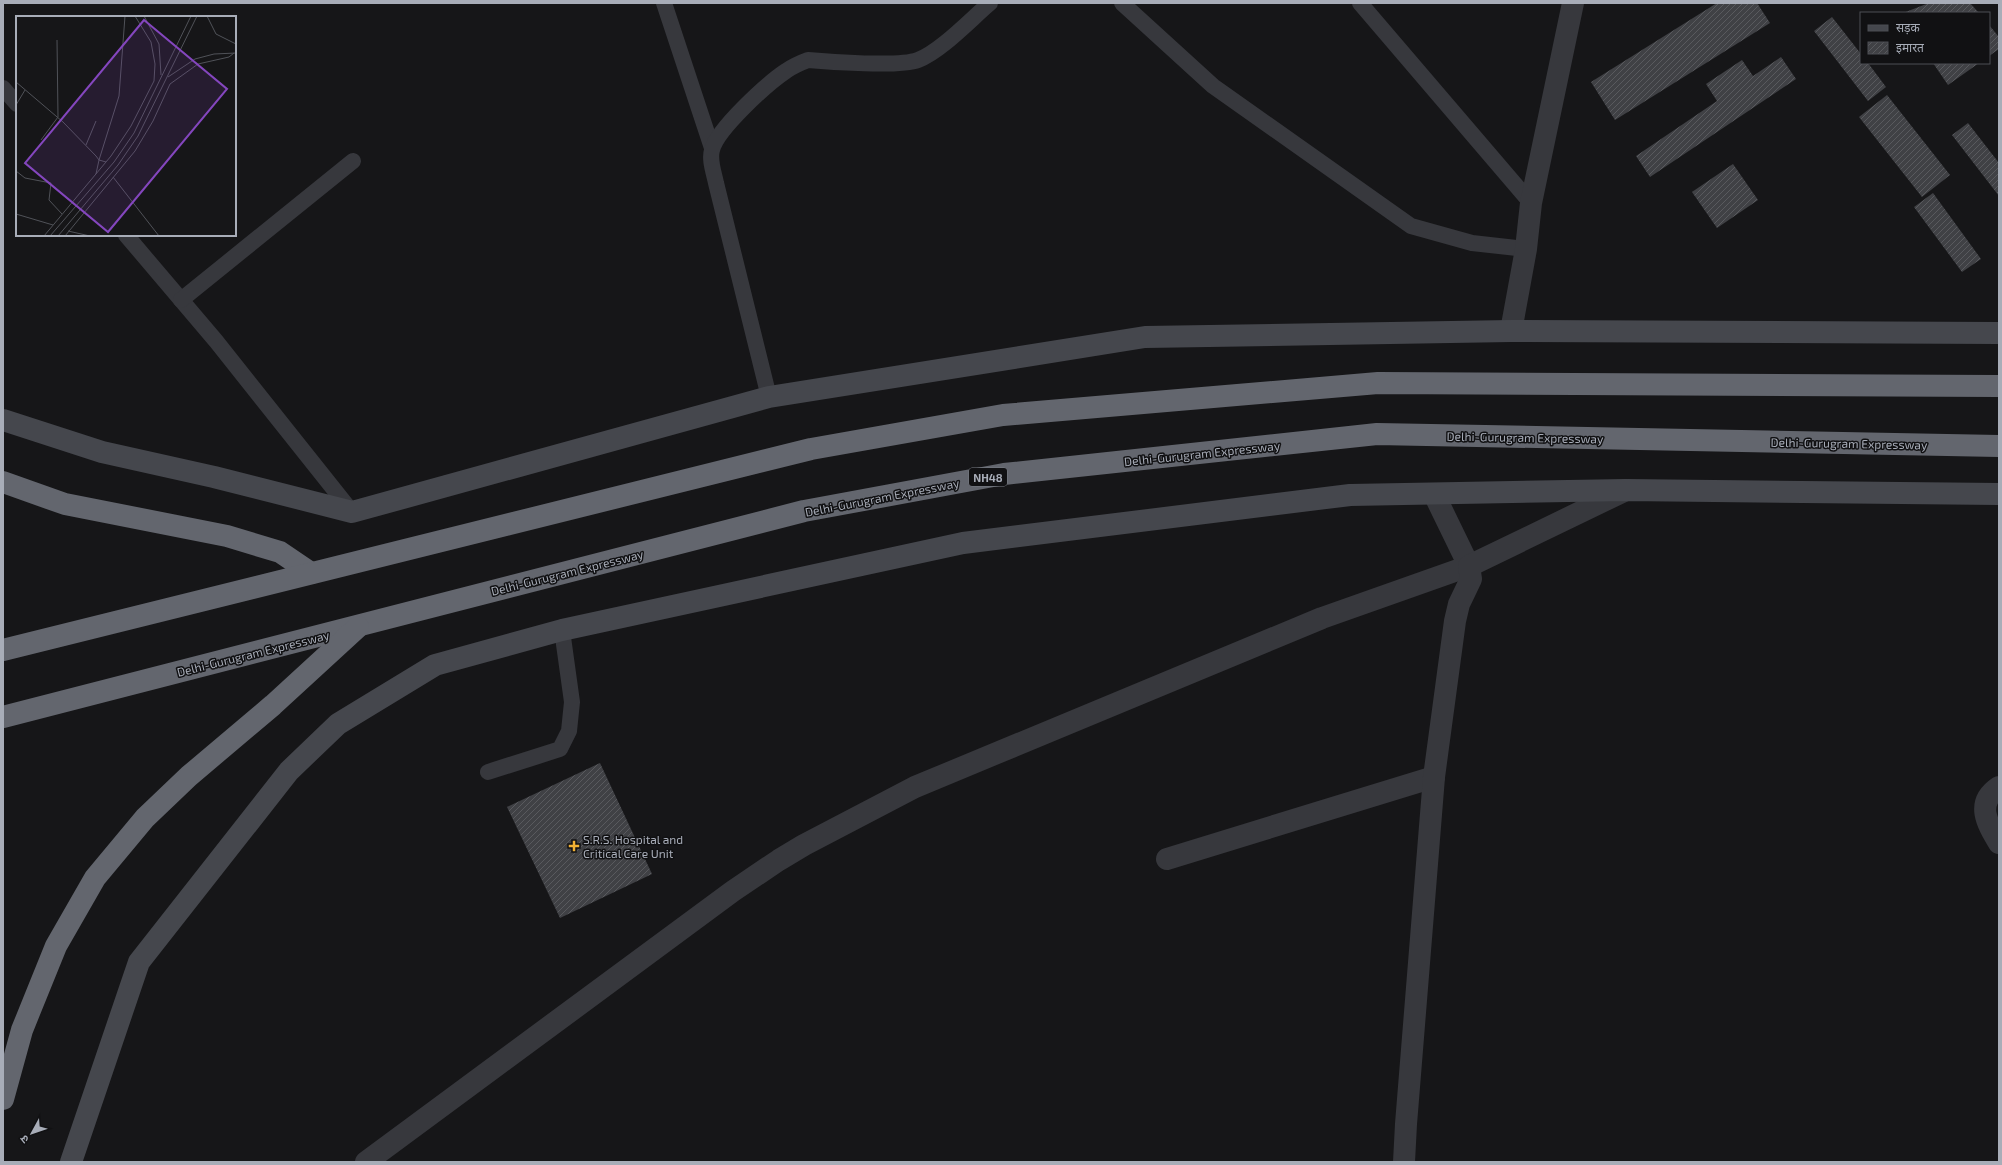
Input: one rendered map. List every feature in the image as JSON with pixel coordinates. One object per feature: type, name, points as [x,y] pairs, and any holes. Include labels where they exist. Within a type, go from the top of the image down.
[{"type":"highway","points":[[3,650],[811,449],[1003,415],[1378,383],[1999,386]]},
{"type":"highway","name":"Delhi-Gurugram Expressway","points":[[3,717],[804,512],[1004,474],[1377,434],[1999,446]]},
{"type":"highway","points":[[3,482],[66,504],[227,536],[280,552],[311,573]]},
{"type":"highway","points":[[3,1099],[22,1030],[56,946],[95,878],[156,807],[189,776],[273,705],[360,625]]},
{"type":"main road","points":[[3,420],[102,452],[214,477],[352,512],[769,397],[1145,337],[1511,331],[1999,332]]},
{"type":"main road","points":[[71,1162],[139,962],[289,771],[338,724],[435,665],[562,630],[964,543],[1350,495],[1626,490],[1999,494]]},
{"type":"street","points":[[1511,331],[1526,249],[1531,203],[1573,3]]},
{"type":"street","points":[[366,1162],[733,891],[778,860],[804,845],[915,787],[1322,618],[1469,566],[1626,490]]},
{"type":"street","points":[[1404,1162],[1406,1117],[1434,777],[1455,621],[1459,604],[1471,579],[1469,566],[1434,494]]},
{"type":"street","points":[[1167,859],[1434,777]]},
{"type":"street","points":[[1999,786],[1988,797],[1984,807],[1985,817],[1999,843]]},
{"type":"lane","points":[[664,3],[712,148],[712,165],[716,183],[769,397]]},
{"type":"lane","points":[[712,148],[723,131],[739,113],[772,82],[796,65],[808,60],[899,63],[917,60],[931,53],[990,3]]},
{"type":"lane","points":[[1122,3],[1213,86],[1411,226],[1472,243],[1526,249]]},
{"type":"lane","points":[[1360,3],[1531,203]]},
{"type":"lane","points":[[3,88],[16,103]]},
{"type":"lane","points":[[181,300],[353,161]]},
{"type":"lane","points":[[127,236],[181,300],[352,512]]},
{"type":"lane","points":[[488,772],[560,749],[569,731],[572,702],[562,630]]},
{"type":"building","points":[[1717,3],[1757,3],[1770,23],[1615,120],[1591,82]]},
{"type":"building","points":[[1929,3],[1970,3],[1978,12],[1906,12]]},
{"type":"building","points":[[1832,17],[1860,53],[1860,64],[1869,64],[1886,87],[1868,101],[1814,31]]},
{"type":"building","points":[[1990,26],[1999,37],[1999,49],[1990,55]]},
{"type":"building","points":[[1781,57],[1796,79],[1650,177],[1636,156],[1717,101],[1706,84],[1742,60],[1753,76]]},
{"type":"building","points":[[1934,64],[1978,64],[1948,85]]},
{"type":"building","points":[[1887,95],[1950,175],[1922,197],[1859,117]]},
{"type":"building","points":[[1968,123],[1999,163],[1999,196],[1952,135]]},
{"type":"building","points":[[1733,164],[1758,200],[1717,228],[1692,192]]},
{"type":"building","points":[[1933,193],[1981,259],[1962,272],[1914,207]]},
{"type":"building","points":[[600,763],[652,874],[560,918],[507,807]]},
{"type":"place","name":"S.R.S. Hospital and Critical Care Unit","points":[[574,846]]}]
